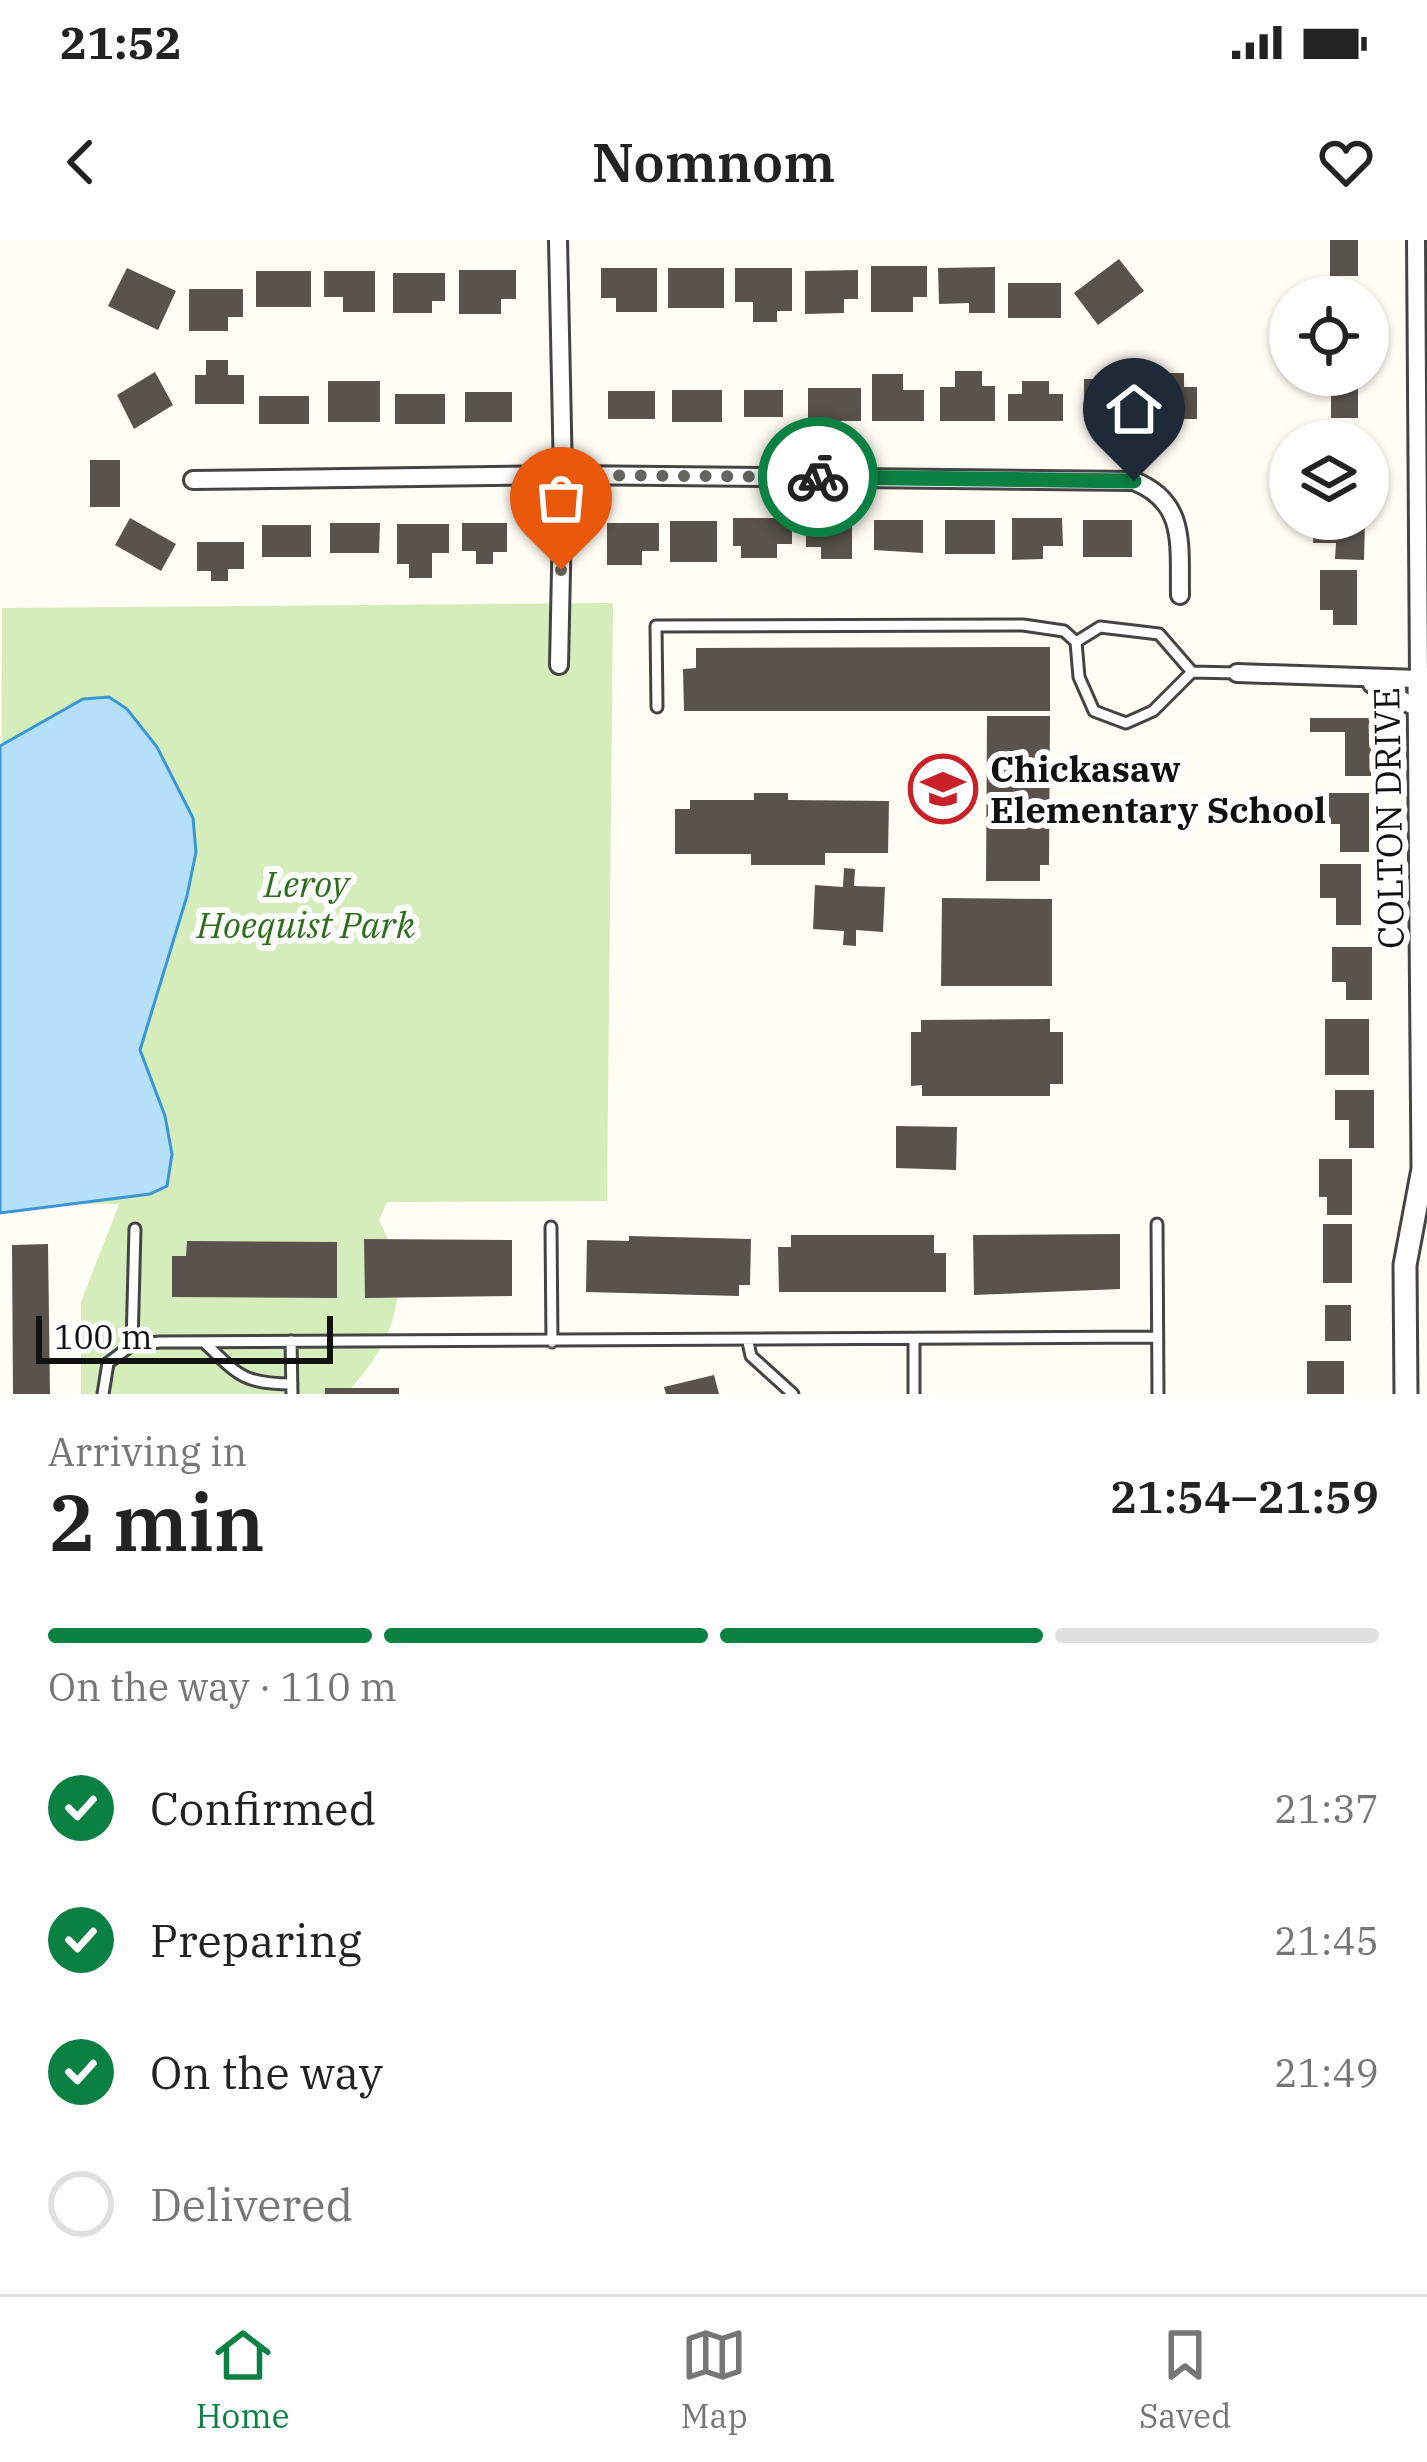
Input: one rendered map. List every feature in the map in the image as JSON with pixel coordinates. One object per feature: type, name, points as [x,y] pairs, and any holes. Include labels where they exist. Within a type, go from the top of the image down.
[{"type":"street","points":[[558,240],[563,475],[559,665]]},
{"type":"street","name":"COLTON DRIVE","points":[[1406,1394],[1405,1265],[1421,1210],[1423,1168],[1425,952],[1415,240]]},
{"type":"street","points":[[193,479],[563,475],[1134,481],[1159,491],[1174,513],[1180,595]]},
{"type":"street","points":[[1238,674],[1423,679]]},
{"type":"street","points":[[1354,679],[1383,687],[1419,709]]},
{"type":"lane","points":[[657,707],[656,626],[1023,625],[1064,632],[1076,642],[1079,677],[1094,711],[1126,723],[1153,711],[1192,672]]},
{"type":"lane","points":[[1076,642],[1100,628],[1159,634],[1192,672],[1238,674]]},
{"type":"lane","points":[[1157,1224],[1158,1394]]},
{"type":"lane","points":[[550,1227],[552,1342]]},
{"type":"lane","points":[[132,1345],[135,1229]]},
{"type":"lane","points":[[103,1394],[108,1363],[132,1345],[1157,1337]]},
{"type":"lane","points":[[914,1339],[914,1394]]},
{"type":"lane","points":[[205,1342],[240,1378],[292,1389],[291,1341]]},
{"type":"lane","points":[[748,1342],[751,1355],[793,1394]]},
{"type":"green space","name":"Leroy Hoequist Park","points":[[613,603],[607,1201],[387,1202],[379,1220],[396,1268],[395,1312],[378,1353],[346,1394],[81,1394],[81,1302],[119,1204],[0,1203],[2,608]]},
{"type":"water","points":[[109,697],[127,709],[157,747],[193,818],[196,852],[187,896],[140,1050],[165,1116],[172,1154],[167,1186],[150,1194],[0,1213],[0,746],[83,699]]},
{"type":"building","points":[[1330,240],[1358,240],[1358,276],[1330,276]]},
{"type":"building","points":[[1119,259],[1144,291],[1098,325],[1074,293]]},
{"type":"building","points":[[871,266],[927,266],[927,297],[913,297],[913,312],[871,312]]},
{"type":"building","points":[[995,267],[995,313],[969,313],[969,303],[939,304],[938,268]]},
{"type":"building","points":[[127,268],[176,291],[158,330],[108,306]]},
{"type":"building","points":[[601,268],[657,268],[657,312],[616,312],[616,298],[601,298]]},
{"type":"building","points":[[668,268],[724,268],[724,308],[668,308]]},
{"type":"building","points":[[735,268],[792,268],[792,311],[777,311],[777,322],[753,322],[753,302],[735,302]]},
{"type":"building","points":[[459,270],[516,270],[516,299],[501,299],[501,314],[459,314]]},
{"type":"building","points":[[858,270],[858,299],[844,299],[844,313],[805,314],[805,271]]},
{"type":"building","points":[[256,271],[311,271],[311,307],[256,307]]},
{"type":"building","points":[[324,271],[375,271],[375,312],[343,312],[343,297],[324,297]]},
{"type":"building","points":[[393,273],[445,273],[445,301],[432,301],[432,313],[393,313]]},
{"type":"building","points":[[1008,283],[1061,283],[1061,318],[1008,318]]},
{"type":"building","points":[[189,289],[243,289],[243,317],[228,317],[228,331],[189,331]]},
{"type":"building","points":[[206,360],[228,360],[228,375],[244,375],[244,404],[195,404],[195,375],[206,375]]},
{"type":"building","points":[[955,371],[982,371],[982,386],[995,386],[995,421],[940,421],[940,387],[955,387]]},
{"type":"building","points":[[155,372],[173,405],[134,429],[117,395]]},
{"type":"building","points":[[1160,373],[1184,373],[1184,387],[1197,387],[1197,419],[1145,419],[1145,388],[1160,388]]},
{"type":"building","points":[[872,374],[903,374],[903,390],[924,390],[924,421],[872,421]]},
{"type":"building","points":[[1084,379],[1115,379],[1115,392],[1130,392],[1130,421],[1084,421]]},
{"type":"building","points":[[328,381],[380,381],[380,422],[328,422]]},
{"type":"building","points":[[1022,381],[1049,381],[1049,394],[1063,394],[1063,421],[1008,421],[1008,394],[1022,394]]},
{"type":"building","points":[[808,388],[861,388],[861,421],[808,421]]},
{"type":"building","points":[[672,390],[722,390],[722,422],[672,422]]},
{"type":"building","points":[[744,390],[783,390],[783,417],[744,417]]},
{"type":"building","points":[[608,391],[655,391],[655,419],[608,419]]},
{"type":"building","points":[[465,392],[512,392],[512,422],[465,422]]},
{"type":"building","points":[[395,394],[445,394],[445,424],[395,424]]},
{"type":"building","points":[[259,396],[309,396],[309,424],[259,424]]},
{"type":"building","points":[[1331,396],[1358,396],[1358,418],[1331,418]]},
{"type":"building","points":[[90,460],[120,460],[120,507],[90,507]]},
{"type":"building","points":[[130,518],[176,544],[161,571],[115,545]]},
{"type":"building","points":[[733,518],[792,518],[792,544],[777,544],[777,558],[741,558],[741,546],[733,546]]},
{"type":"building","points":[[1012,518],[1062,518],[1063,546],[1043,546],[1043,559],[1012,560]]},
{"type":"building","points":[[806,520],[852,520],[852,559],[821,559],[821,547],[806,547]]},
{"type":"building","points":[[874,520],[923,520],[923,553],[874,550]]},
{"type":"building","points":[[945,520],[995,520],[995,554],[945,554]]},
{"type":"building","points":[[1083,520],[1132,520],[1132,557],[1083,557]]},
{"type":"building","points":[[670,521],[717,521],[717,562],[670,562]]},
{"type":"building","points":[[330,523],[380,523],[379,553],[330,553]]},
{"type":"building","points":[[462,523],[507,523],[507,552],[493,552],[493,564],[476,564],[476,551],[462,551]]},
{"type":"building","points":[[607,523],[659,523],[659,551],[642,551],[642,565],[607,565]]},
{"type":"building","points":[[397,524],[449,524],[449,553],[432,553],[432,578],[409,578],[409,564],[397,564]]},
{"type":"building","points":[[262,525],[311,525],[311,557],[262,557]]},
{"type":"building","points":[[1364,540],[1364,560],[1335,559],[1336,543],[1313,543]]},
{"type":"building","points":[[197,542],[244,542],[244,569],[228,569],[228,581],[211,581],[211,571],[197,571]]},
{"type":"building","points":[[1320,570],[1357,570],[1357,625],[1333,625],[1333,610],[1320,610]]},
{"type":"building","points":[[1050,647],[1050,711],[684,711],[683,669],[696,668],[696,648]]},
{"type":"building","points":[[987,716],[1050,716],[1049,865],[1040,865],[1040,881],[986,881]]},
{"type":"building","points":[[1310,718],[1371,718],[1371,776],[1345,776],[1345,732],[1310,732]]},
{"type":"building","points":[[754,793],[788,793],[788,800],[889,801],[888,853],[825,853],[825,865],[751,865],[751,854],[675,854],[675,809],[690,809],[690,800],[754,800]]},
{"type":"building","points":[[1329,793],[1369,793],[1369,852],[1340,852],[1340,824],[1329,824]]},
{"type":"building","points":[[1320,864],[1361,864],[1361,925],[1336,925],[1336,898],[1320,898]]},
{"type":"building","points":[[844,868],[855,869],[854,886],[885,887],[883,932],[856,930],[856,946],[843,945],[844,931],[813,929],[815,885],[843,887]]},
{"type":"building","points":[[942,898],[1052,899],[1052,986],[941,986]]},
{"type":"building","points":[[1332,947],[1372,947],[1372,1000],[1346,1000],[1346,982],[1332,982]]},
{"type":"building","points":[[1050,1019],[1050,1032],[1063,1032],[1063,1084],[1050,1084],[1050,1096],[922,1096],[922,1085],[911,1086],[911,1032],[921,1032],[921,1020]]},
{"type":"building","points":[[1325,1019],[1369,1019],[1369,1075],[1325,1075]]},
{"type":"building","points":[[1335,1090],[1374,1090],[1374,1148],[1349,1148],[1349,1120],[1335,1120]]},
{"type":"building","points":[[896,1126],[957,1127],[956,1170],[896,1168]]},
{"type":"building","points":[[1319,1159],[1352,1159],[1352,1215],[1327,1215],[1327,1197],[1319,1197]]},
{"type":"building","points":[[1323,1224],[1352,1224],[1352,1283],[1323,1283]]},
{"type":"building","points":[[1120,1234],[1120,1289],[974,1295],[973,1235]]},
{"type":"building","points":[[791,1235],[934,1235],[934,1253],[946,1253],[946,1292],[779,1292],[778,1247],[791,1247]]},
{"type":"building","points":[[629,1236],[751,1239],[750,1285],[739,1285],[739,1296],[586,1292],[587,1240],[629,1241]]},
{"type":"building","points":[[364,1239],[512,1240],[512,1296],[365,1298]]},
{"type":"building","points":[[187,1241],[337,1242],[337,1298],[172,1297],[172,1256],[186,1256]]},
{"type":"building","points":[[48,1244],[50,1394],[13,1394],[12,1245]]},
{"type":"building","points":[[1325,1305],[1351,1305],[1351,1341],[1325,1341]]},
{"type":"building","points":[[1307,1361],[1344,1361],[1344,1394],[1307,1394]]},
{"type":"building","points":[[714,1375],[719,1394],[666,1394],[664,1387]]},
{"type":"building","points":[[325,1388],[399,1388],[399,1394],[325,1394]]},
{"type":"way so far","points":[[561,570],[563,475],[818,477]]},
{"type":"place","name":"Chickasaw Elementary School","points":[[943,789]]},
{"type":"route","points":[[818,477],[1134,481]]}]
